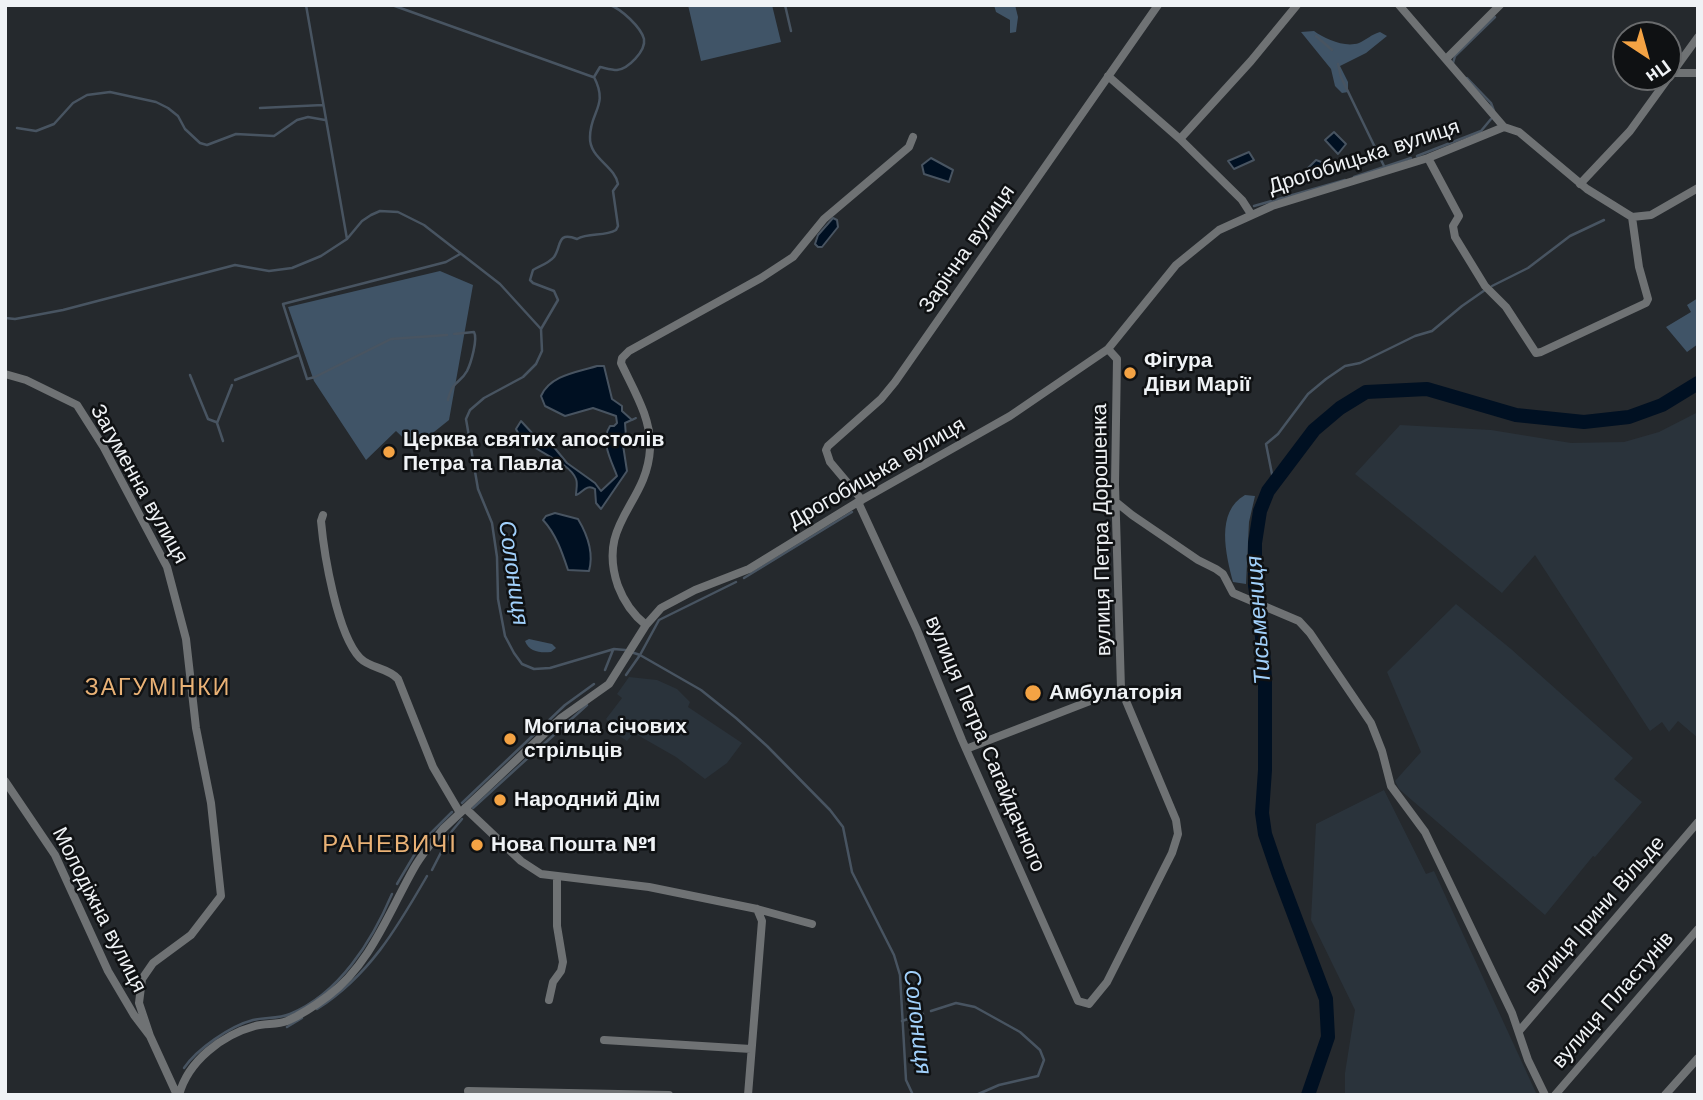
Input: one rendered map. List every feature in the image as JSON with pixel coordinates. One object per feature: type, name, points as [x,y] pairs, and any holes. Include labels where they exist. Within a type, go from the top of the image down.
[{"type":"street","name":"Зарічна вулиця","points":[[860,501],[830,462],[826,450],[828,446],[881,399],[895,382],[1157,5]]},
{"type":"street","points":[[1180,139],[1251,61],[1297,5]]},
{"type":"street","points":[[1399,5],[1504,127],[1519,132],[1580,184],[1632,217],[1651,215],[1698,188]]},
{"type":"street","points":[[1446,59],[1500,5]]},
{"type":"street","points":[[1682,58],[1698,37]]},
{"type":"street","points":[[1108,76],[1180,139],[1242,200],[1251,214]]},
{"type":"street","points":[[1580,184],[1630,131],[1658,91]]},
{"type":"street","name":"Дрогобицька вулиця","points":[[178,1095],[195,1063],[218,1044],[252,1026],[288,1021],[326,998],[341,984],[378,936],[415,866],[436,837],[561,718],[606,688],[656,612],[695,590],[749,569],[860,501],[1010,416],[1108,349],[1176,265],[1219,230],[1251,214],[1428,158],[1504,127]]},
{"type":"street","points":[[646,625],[626,603],[612,562],[616,529],[645,474],[650,451],[648,427],[621,363],[622,358],[629,351],[761,278],[793,257],[824,219],[909,147],[913,137]]},
{"type":"street","points":[[1428,158],[1459,216],[1453,226],[1455,237],[1485,286],[1506,307],[1536,353],[1646,303],[1648,299],[1639,267],[1632,217]]},
{"type":"street","name":"вулиця Петра Дорошенка","points":[[1078,1001],[1089,1004],[1102,990],[1172,853],[1178,834],[1176,820],[1121,690],[1116,502],[1117,359],[1108,349]]},
{"type":"street","name":"Загуменна вулиця","points":[[5,374],[61,395],[77,405],[103,446],[163,558],[186,639],[196,728],[211,803],[221,896],[191,935],[153,963],[142,979],[139,1003],[150,1036]]},
{"type":"street","name":"вулиця Петра Сагайдачного","points":[[860,501],[1078,1001]]},
{"type":"street","points":[[1116,502],[1176,545],[1223,574],[1233,593],[1298,621],[1310,633],[1371,723],[1391,786],[1425,832],[1520,1030],[1528,1060],[1545,1095]]},
{"type":"street","points":[[323,514],[321,521],[326,569],[348,639],[360,658],[387,670],[398,679],[433,767],[463,811],[528,867],[541,874],[649,887],[812,923]]},
{"type":"street","points":[[966,749],[1121,690]]},
{"type":"street","name":"Молодіжна вулиця","points":[[5,781],[48,843],[114,982],[150,1036],[178,1095]]},
{"type":"street","name":"вулиця Ірини Вільде","points":[[1520,1030],[1698,822]]},
{"type":"street","points":[[549,1000],[553,982],[563,967],[557,926],[557,877]]},
{"type":"street","points":[[748,1095],[751,1049],[755,1035],[762,921],[757,909]]},
{"type":"street","name":"вулиця Пластунів","points":[[1555,1095],[1698,929]]},
{"type":"street","points":[[604,1040],[751,1049]]},
{"type":"street","points":[[1665,1095],[1698,1058]]},
{"type":"street","points":[[468,1091],[669,1095]]},
{"type":"shaded area","points":[[688,5],[772,5],[781,42],[701,61]]},
{"type":"shaded area","points":[[994,5],[1015,5],[1018,17],[1016,32],[1010,33],[1010,20],[996,12]]},
{"type":"shaded area","points":[[1314,31],[1342,44],[1359,43],[1380,32],[1387,36],[1366,53],[1340,66],[1348,82],[1348,92],[1342,93],[1335,86],[1331,69],[1301,32]]},
{"type":"shaded area","points":[[1334,132],[1346,144],[1338,154],[1325,140]]},
{"type":"shaded area","points":[[1249,152],[1254,160],[1234,169],[1228,161]]},
{"type":"shaded area","points":[[931,158],[953,170],[949,182],[924,174],[922,165]]},
{"type":"shaded area","points":[[1316,160],[1324,163],[1325,170],[1305,182],[1302,174]]},
{"type":"shaded area","points":[[833,218],[837,220],[838,227],[822,247],[818,247],[815,244],[818,235]]},
{"type":"shaded area","points":[[440,271],[473,285],[449,420],[414,448],[396,431],[366,460],[314,381],[288,307]]},
{"type":"shaded area","points":[[1698,298],[1698,344],[1687,352],[1666,327],[1691,312],[1687,305]]},
{"type":"shaded area","points":[[604,366],[612,399],[622,406],[622,411],[632,420],[625,423],[626,437],[623,445],[627,471],[601,509],[596,503],[595,489],[587,488],[576,495],[577,481],[571,472],[528,443],[516,429],[521,421],[533,434],[553,446],[567,463],[595,483],[601,491],[617,476],[606,438],[610,426],[617,423],[616,416],[593,408],[565,416],[545,406],[541,396],[551,383],[558,379]]},
{"type":"shaded area","points":[[1698,412],[1698,738],[1678,721],[1669,732],[1662,722],[1650,731],[1535,555],[1502,593],[1355,474],[1400,425],[1491,430],[1571,443],[1624,442],[1659,432]]},
{"type":"shaded area","points":[[1245,495],[1255,496],[1249,522],[1246,584],[1233,582],[1225,535],[1229,512]]},
{"type":"shaded area","points":[[555,513],[578,519],[589,544],[589,571],[568,570],[555,537],[543,520]]},
{"type":"shaded area","points":[[1456,604],[1511,649],[1633,758],[1614,779],[1642,802],[1545,915],[1399,789],[1395,781],[1421,752],[1387,672]]},
{"type":"shaded area","points":[[529,639],[552,644],[556,648],[551,652],[535,651],[529,648],[525,641]]},
{"type":"shaded area","points":[[629,677],[657,680],[677,689],[690,702],[688,707],[742,743],[727,763],[705,779],[676,757],[634,733],[627,741],[610,730],[613,726],[606,719],[622,698],[617,694]]},
{"type":"shaded area","points":[[1384,790],[1426,874],[1434,871],[1537,1095],[1345,1095],[1345,1073],[1355,1010],[1311,920],[1316,824]]},
{"type":"waterway","points":[[306,5],[347,239]]},
{"type":"waterway","points":[[392,5],[593,77]]},
{"type":"waterway","points":[[541,329],[558,300],[554,291],[530,280],[533,270],[554,257],[563,238],[577,239],[607,233],[616,230],[618,226],[613,191],[618,184],[591,144],[591,128],[600,95],[594,77],[600,67],[617,70],[631,63],[642,49],[644,39],[630,19],[610,5]]},
{"type":"waterway","points":[[785,5],[791,31]]},
{"type":"waterway","points":[[1453,63],[1455,56],[1495,17]]},
{"type":"waterway","points":[[1316,36],[1332,50]]},
{"type":"waterway","points":[[1338,64],[1341,77],[1384,166]]},
{"type":"waterway","points":[[1467,78],[1491,103],[1494,111]]},
{"type":"waterway","points":[[17,128],[36,131],[54,124],[73,103],[87,95],[110,92],[156,102],[168,108],[178,116],[185,129],[200,143],[207,145],[236,134],[274,136],[297,120],[308,117],[325,120]]},
{"type":"waterway","points":[[260,108],[323,105]]},
{"type":"waterway","points":[[1417,156],[1481,131],[1491,119]]},
{"type":"waterway","points":[[1354,177],[1411,158]]},
{"type":"waterway","points":[[1254,206],[1345,180]]},
{"type":"waterway","name":"Солониця","points":[[5,318],[15,319],[63,310],[235,265],[269,271],[292,268],[321,256],[347,239],[362,221],[380,211],[398,212],[424,225],[500,284],[541,329],[542,351],[536,364],[523,377],[484,398],[470,410],[466,419],[478,489],[492,523],[497,557],[498,599],[505,636],[522,664],[534,669],[550,668],[614,649],[640,655],[701,690],[736,718],[830,810],[843,827],[852,872],[894,955],[900,975],[906,1080],[913,1095]]},
{"type":"waterway","points":[[1492,286],[1528,268],[1570,236],[1604,220]]},
{"type":"waterway","points":[[447,335],[391,339],[307,379],[283,304],[446,262],[460,254]]},
{"type":"waterway","points":[[1274,484],[1266,444],[1278,434],[1308,394],[1345,366],[1360,363],[1415,336],[1432,331],[1485,290]]},
{"type":"waterway","points":[[448,400],[452,388],[467,371],[475,340],[474,332],[454,334]]},
{"type":"waterway","points":[[235,380],[299,355]]},
{"type":"waterway","points":[[190,375],[208,419],[216,422]]},
{"type":"waterway","name":"Тисьмениця","points":[[1308,1095],[1328,1037],[1326,999],[1278,872],[1265,834],[1262,813],[1265,678],[1255,585],[1255,543],[1260,511],[1268,491],[1314,430],[1340,408],[1366,392],[1427,389],[1516,415],[1584,422],[1629,417],[1662,405],[1698,383]]},
{"type":"waterway","points":[[223,441],[217,423],[232,385]]},
{"type":"waterway","points":[[744,578],[852,512]]},
{"type":"waterway","points":[[626,675],[659,620],[736,582]]},
{"type":"waterway","points":[[605,670],[613,650]]},
{"type":"waterway","points":[[462,803],[565,705],[594,684]]},
{"type":"waterway","points":[[535,752],[587,705]]},
{"type":"waterway","points":[[473,808],[530,756]]},
{"type":"waterway","points":[[397,884],[422,842],[452,812]]},
{"type":"waterway","points":[[432,870],[452,831],[462,819]]},
{"type":"waterway","points":[[317,1009],[352,982],[367,966],[393,932],[427,876]]},
{"type":"waterway","points":[[184,1068],[205,1046],[234,1027],[253,1020],[290,1014],[324,993],[339,980],[364,947],[392,894]]},
{"type":"waterway","points":[[931,1011],[956,1003],[975,1007],[1020,1032],[1040,1050],[1044,1060],[1038,1076],[999,1085],[976,1095]]},
{"type":"waterway","points":[[902,1021],[923,1014]]},
{"type":"waterway","points":[[287,1027],[302,1018]]},
{"type":"place","name":"Фігура Діви Марії","points":[[1130,373]]},
{"type":"place","name":"Церква святих апостолів Петра та Павла","points":[[389,452]]},
{"type":"place","name":"Амбулаторія","points":[[1033,693]]},
{"type":"place","name":"Могила січових стрільців","points":[[510,739]]},
{"type":"place","name":"Народний Дім","points":[[500,800]]},
{"type":"place","name":"Нова Пошта №1","points":[[477,845]]},
{"type":"district","name":"ЗАГУМІНКИ","points":[[158,688]]},
{"type":"district","name":"РАНЕВИЧІ","points":[[390,845]]}]
